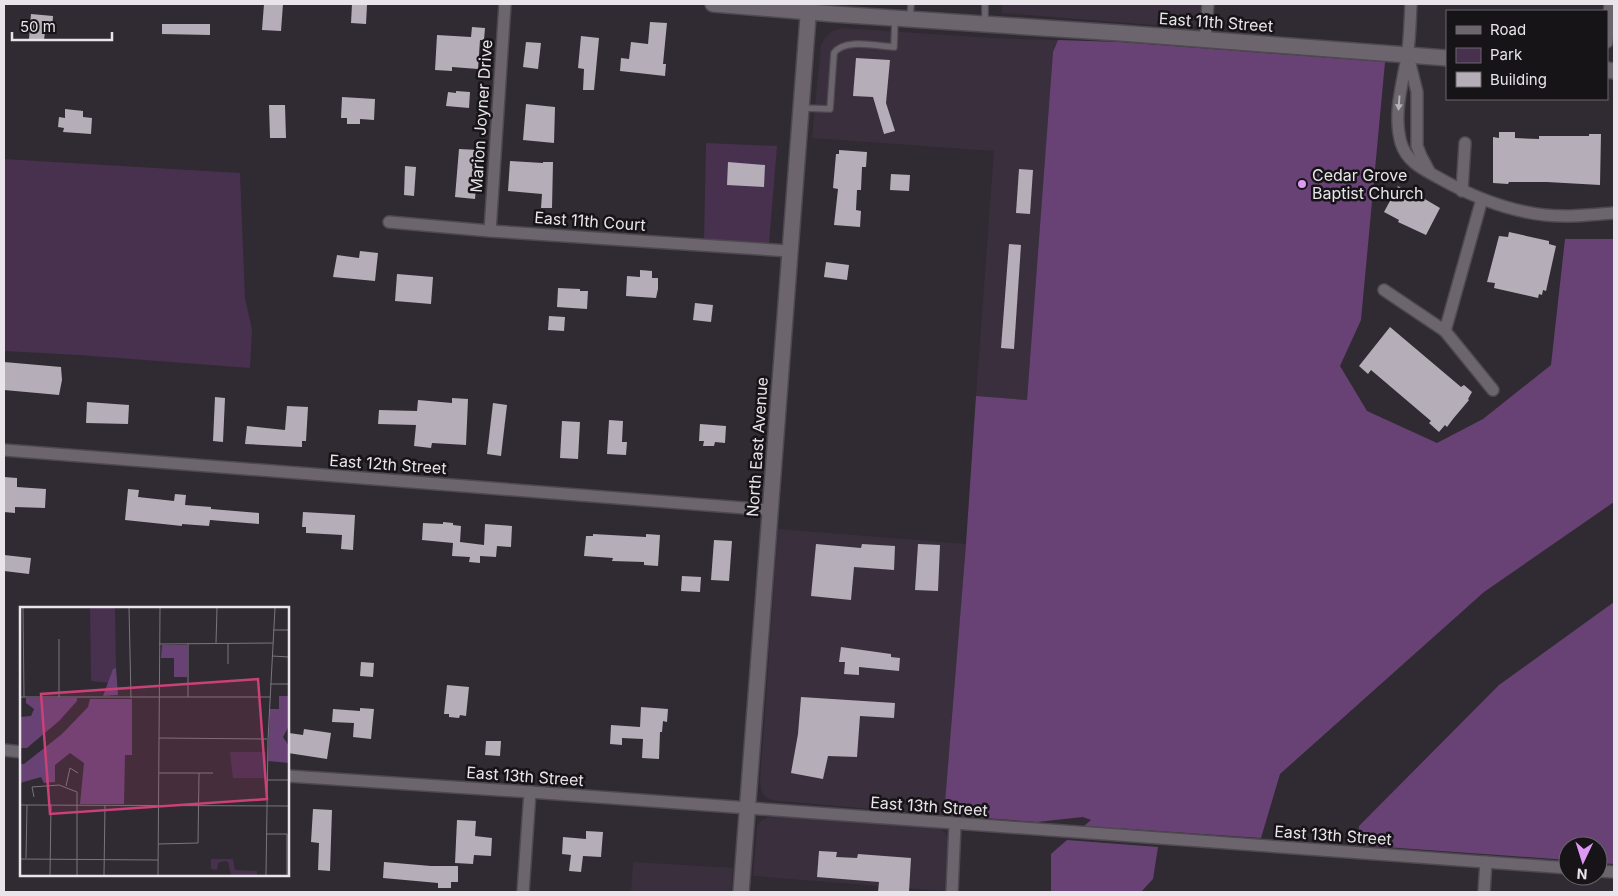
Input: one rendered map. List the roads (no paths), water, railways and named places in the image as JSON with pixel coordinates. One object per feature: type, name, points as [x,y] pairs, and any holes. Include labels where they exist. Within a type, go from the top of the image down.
[{"type":"main road","name":"East 11th Street","points":[[713,4],[809,8],[903,19],[1205,39],[1446,58]]},
{"type":"main road","name":"North East Avenue","points":[[741,892],[809,8]]},
{"type":"street","name":"Marion Joyner Drive","points":[[490,231],[505,4]]},
{"type":"street","points":[[1205,39],[1208,4]]},
{"type":"street","points":[[1411,4],[1407,55],[1399,92],[1398,116],[1399,132],[1406,156],[1415,164],[1462,191],[1532,214],[1564,216],[1614,213]]},
{"type":"street","points":[[1608,29],[1610,4]]},
{"type":"street","points":[[1407,55],[1417,92],[1417,146],[1420,156],[1431,173]]},
{"type":"street","points":[[1462,191],[1465,143]]},
{"type":"street","points":[[1445,331],[1482,199]]},
{"type":"street","name":"East 11th Court","points":[[389,222],[490,231],[789,251]]},
{"type":"street","points":[[1384,290],[1445,331],[1493,390]]},
{"type":"street","name":"East 12th Street","points":[[4,450],[770,510]]},
{"type":"street","points":[[4,750],[20,752]]},
{"type":"street","name":"East 13th Street","points":[[289,776],[1558,867]]},
{"type":"street","points":[[523,892],[530,792]]},
{"type":"street","points":[[952,892],[954,824]]},
{"type":"street","points":[[1484,892],[1486,862]]},
{"type":"lane","points":[[801,108],[830,109],[834,53],[838,47],[846,44],[894,47],[903,19],[911,4]]},
{"type":"lane","points":[[985,4],[985,24]]},
{"type":"place","name":"Cedar Grove Baptist Church","points":[[1302,184]]}]
